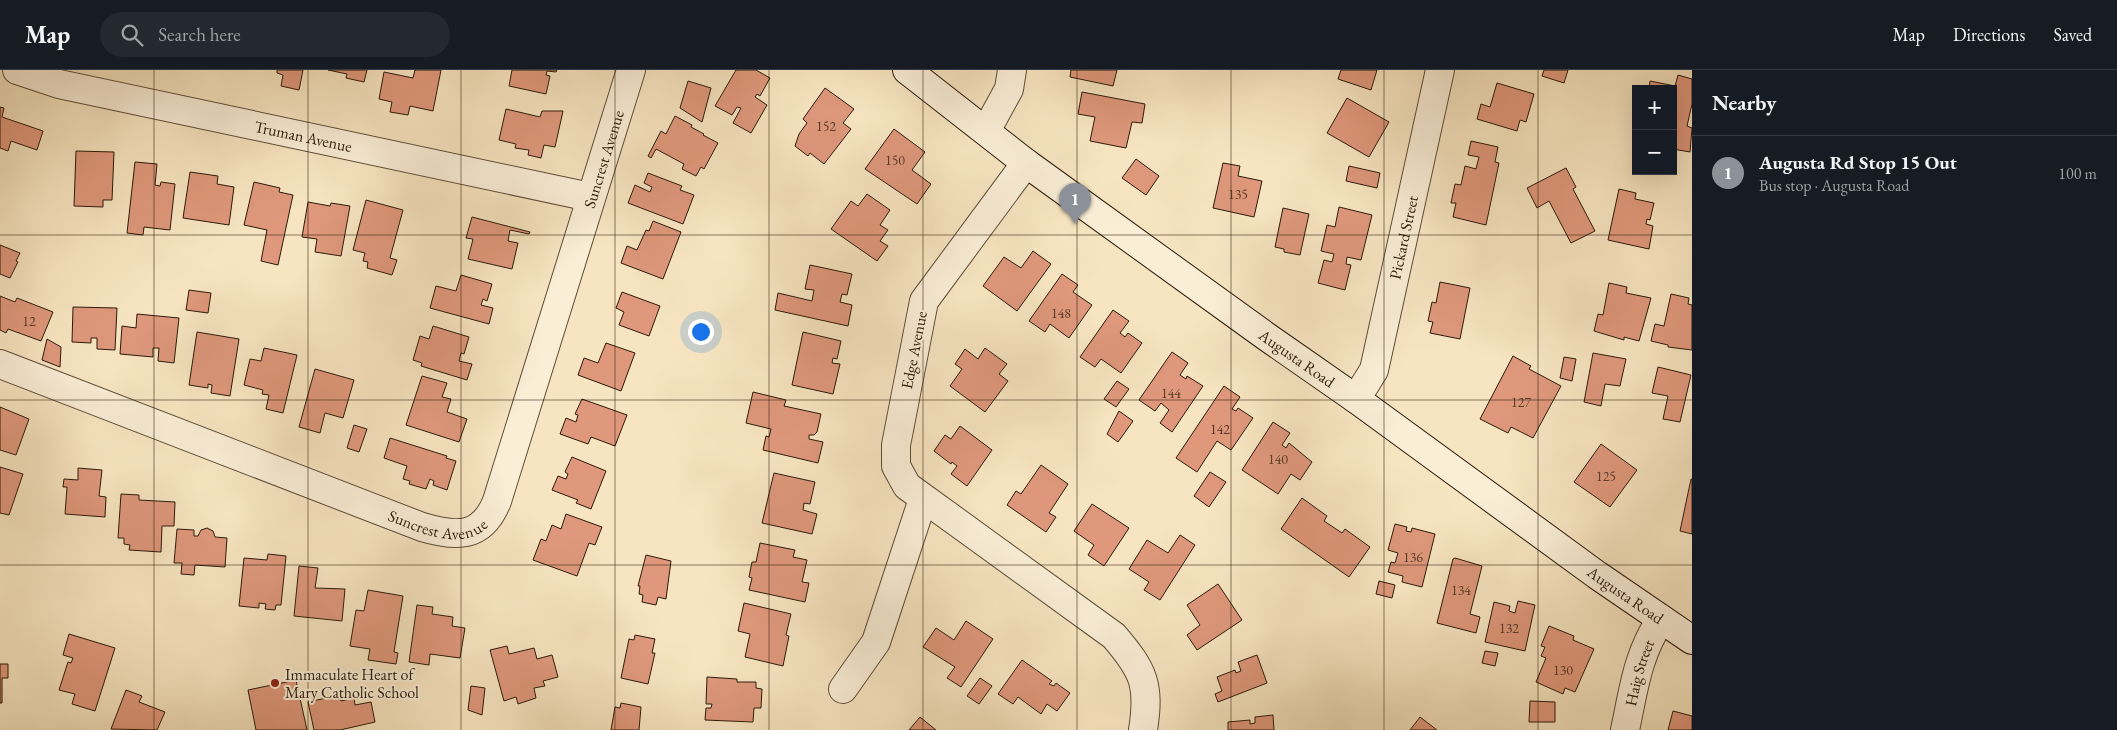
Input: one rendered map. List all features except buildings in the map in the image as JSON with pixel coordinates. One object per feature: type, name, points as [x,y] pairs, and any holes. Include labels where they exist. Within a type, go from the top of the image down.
[{"type":"street","name":"Truman Avenue","points":[[16,70],[59,84],[590,197]]},
{"type":"street","name":"Suncrest Avenue","points":[[0,364],[422,527],[444,534],[462,534],[480,527],[491,516],[497,501],[630,70]]},
{"type":"street","name":"Augusta Road","points":[[907,70],[1026,163],[1267,338],[1356,399],[1692,640]]},
{"type":"street","points":[[986,131],[1009,89],[1012,70]]},
{"type":"street","name":"Pickard Street","points":[[1356,399],[1374,370],[1440,70]]},
{"type":"street","name":"Edge Avenue","points":[[1026,163],[924,301],[896,455],[899,475],[907,486],[923,499],[1114,636],[1131,656],[1141,674],[1147,696],[1142,730]]},
{"type":"street","points":[[844,689],[876,642],[923,499]]},
{"type":"street","name":"Haig Street","points":[[1625,730],[1639,664],[1648,640],[1661,619]]},
{"type":"place","name":"Augusta Rd Stop 15 Out","points":[[1075,224]]},
{"type":"place","name":"Immaculate Heart of Mary Catholic School","points":[[275,683]]}]
